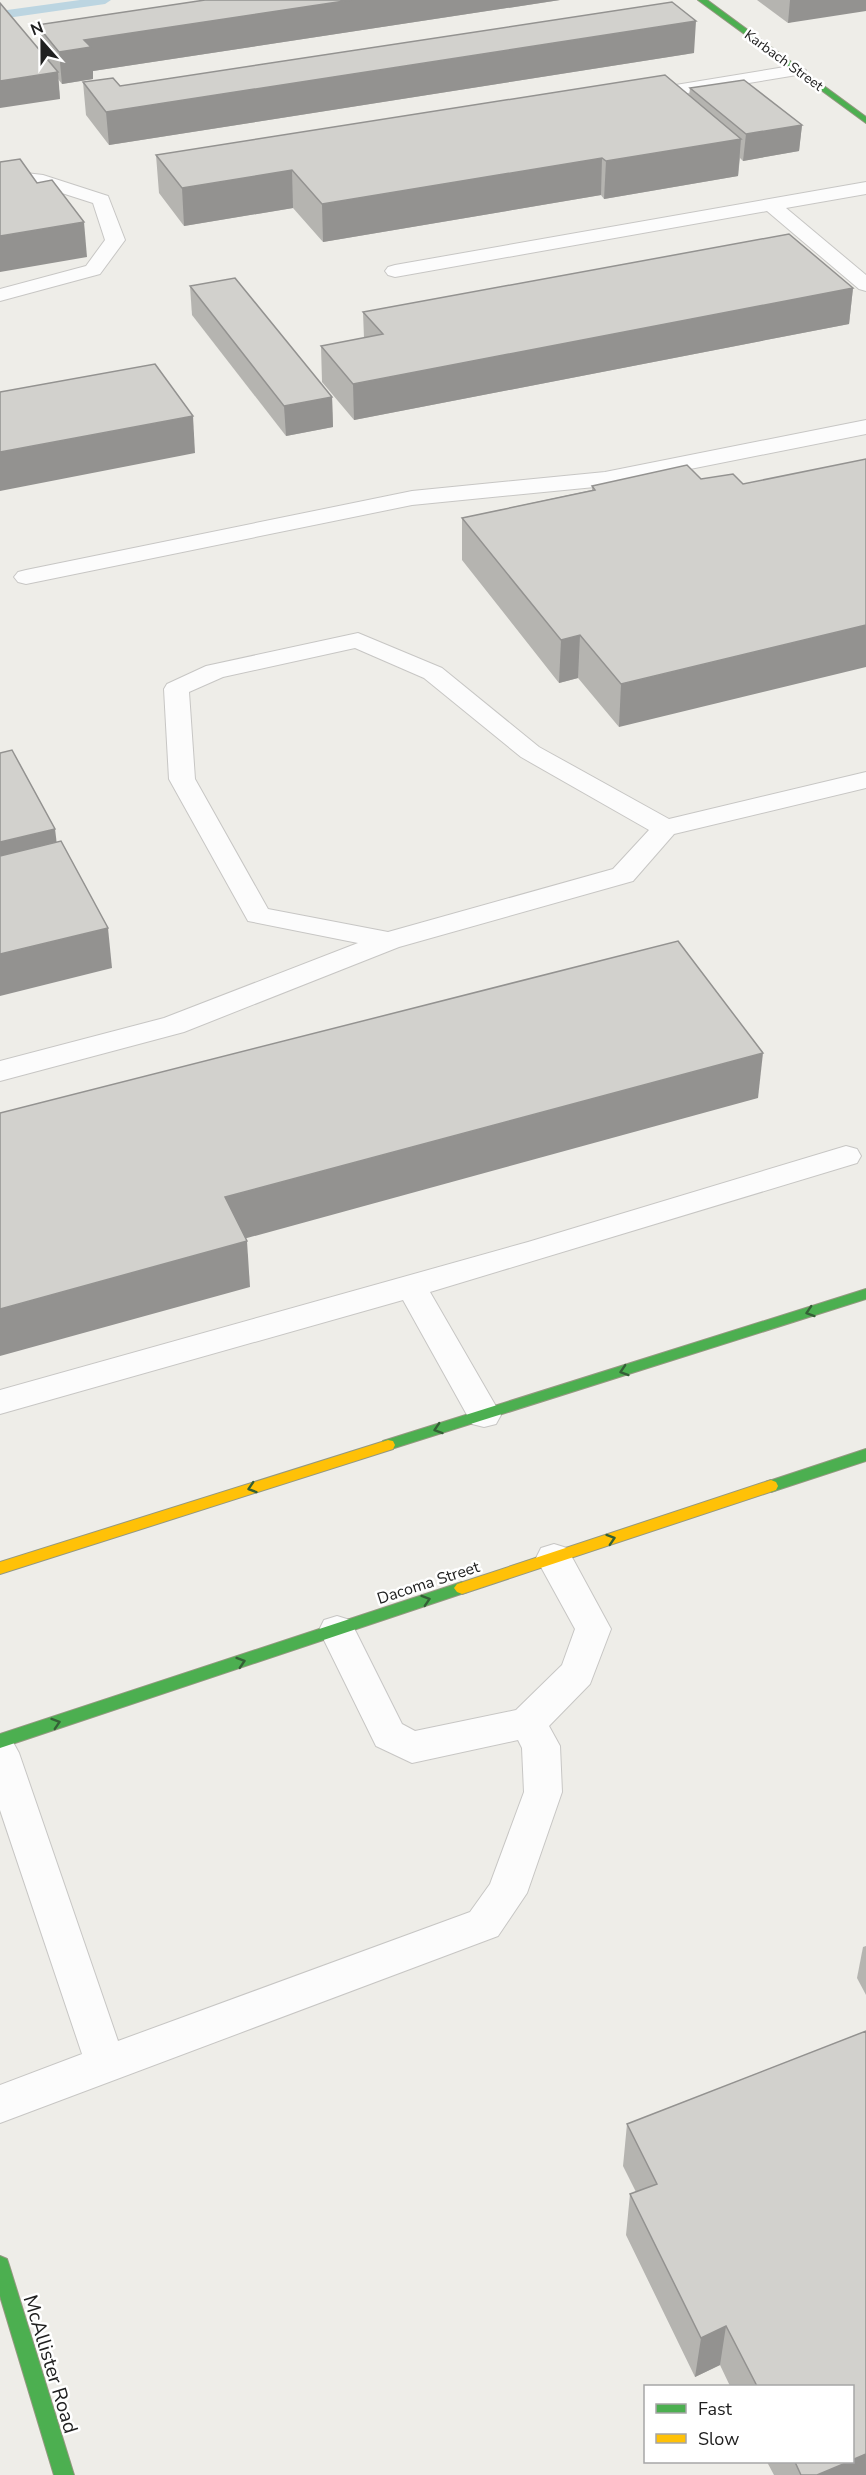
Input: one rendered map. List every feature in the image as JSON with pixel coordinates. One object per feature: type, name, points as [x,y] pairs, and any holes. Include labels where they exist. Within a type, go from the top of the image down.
[{"type":"main road","name":"Karbach Street","points":[[702,0],[866,121]]},
{"type":"main road","points":[[0,1568],[866,1294]]},
{"type":"main road","name":"Dacoma Street","points":[[0,1741],[866,1455]]},
{"type":"main road","name":"McAllister Road","points":[[0,2265],[64,2475]]},
{"type":"lane","points":[[624,98],[797,70]]},
{"type":"lane","points":[[0,176],[43,181],[101,200],[115,240],[93,270],[0,295]]},
{"type":"lane","points":[[394,271],[866,188]]},
{"type":"lane","points":[[771,205],[866,285]]},
{"type":"lane","points":[[26,577],[412,498],[605,479],[866,427]]},
{"type":"lane","points":[[389,941],[258,915],[182,779],[176,689],[215,671],[358,640],[432,673],[530,752],[665,828]]},
{"type":"lane","points":[[0,1071],[174,1025],[389,941],[623,875],[665,828],[866,780]]},
{"type":"lane","points":[[0,1402],[546,1248],[846,1156]]},
{"type":"lane","points":[[411,1286],[484,1415]]},
{"type":"lane","points":[[337,1630],[388,1735],[412,1748],[527,1723],[578,1673],[593,1629],[554,1558]]},
{"type":"lane","points":[[0,2104],[484,1924],[507,1893],[543,1792],[541,1746],[527,1723]]},
{"type":"lane","points":[[0,1754],[106,2065]]},
{"type":"building","points":[[205,0],[351,0],[84,40],[91,47],[59,52],[37,25]]},
{"type":"building","points":[[672,2],[696,21],[106,112],[83,82],[113,78],[120,86]]},
{"type":"building","points":[[0,3],[58,72],[0,81]]},
{"type":"building","points":[[665,75],[741,139],[606,161],[602,158],[322,204],[292,170],[182,188],[156,155]]},
{"type":"building","points":[[744,80],[802,125],[746,134],[690,88]]},
{"type":"building","points":[[20,159],[37,183],[52,180],[84,222],[0,236],[0,162]]},
{"type":"building","points":[[789,234],[853,288],[353,384],[321,346],[383,334],[363,312]]},
{"type":"building","points":[[235,278],[332,397],[284,406],[190,286]]},
{"type":"building","points":[[155,364],[193,416],[0,452],[0,392]]},
{"type":"building","points":[[866,459],[866,625],[621,684],[580,635],[561,640],[462,518],[595,490],[592,486],[687,465],[701,479],[733,474],[743,484]]},
{"type":"building","points":[[12,750],[55,829],[0,842],[0,753]]},
{"type":"building","points":[[61,841],[108,928],[0,954],[0,856]]},
{"type":"building","points":[[678,941],[763,1053],[225,1197],[247,1241],[0,1309],[0,1113]]},
{"type":"building","points":[[866,2031],[866,2454],[854,2459],[854,2385],[756,2385],[726,2326],[701,2338],[630,2194],[657,2184],[627,2124]]},
{"type":"building","points":[[795,2463],[846,2463],[817,2475],[801,2475]]},
{"type":"waterway","points":[[0,15],[105,0]]},
{"type":"traffic: fast","points":[[702,0],[866,121]]},
{"type":"traffic: fast","points":[[388,1445],[866,1294]]},
{"type":"traffic: fast","points":[[771,1486],[866,1455]]},
{"type":"traffic: fast","points":[[0,1741],[462,1588]]},
{"type":"traffic: fast","points":[[0,2265],[64,2475]]},
{"type":"traffic: slow","points":[[0,1568],[388,1445]]},
{"type":"traffic: slow","points":[[462,1588],[771,1486]]}]
